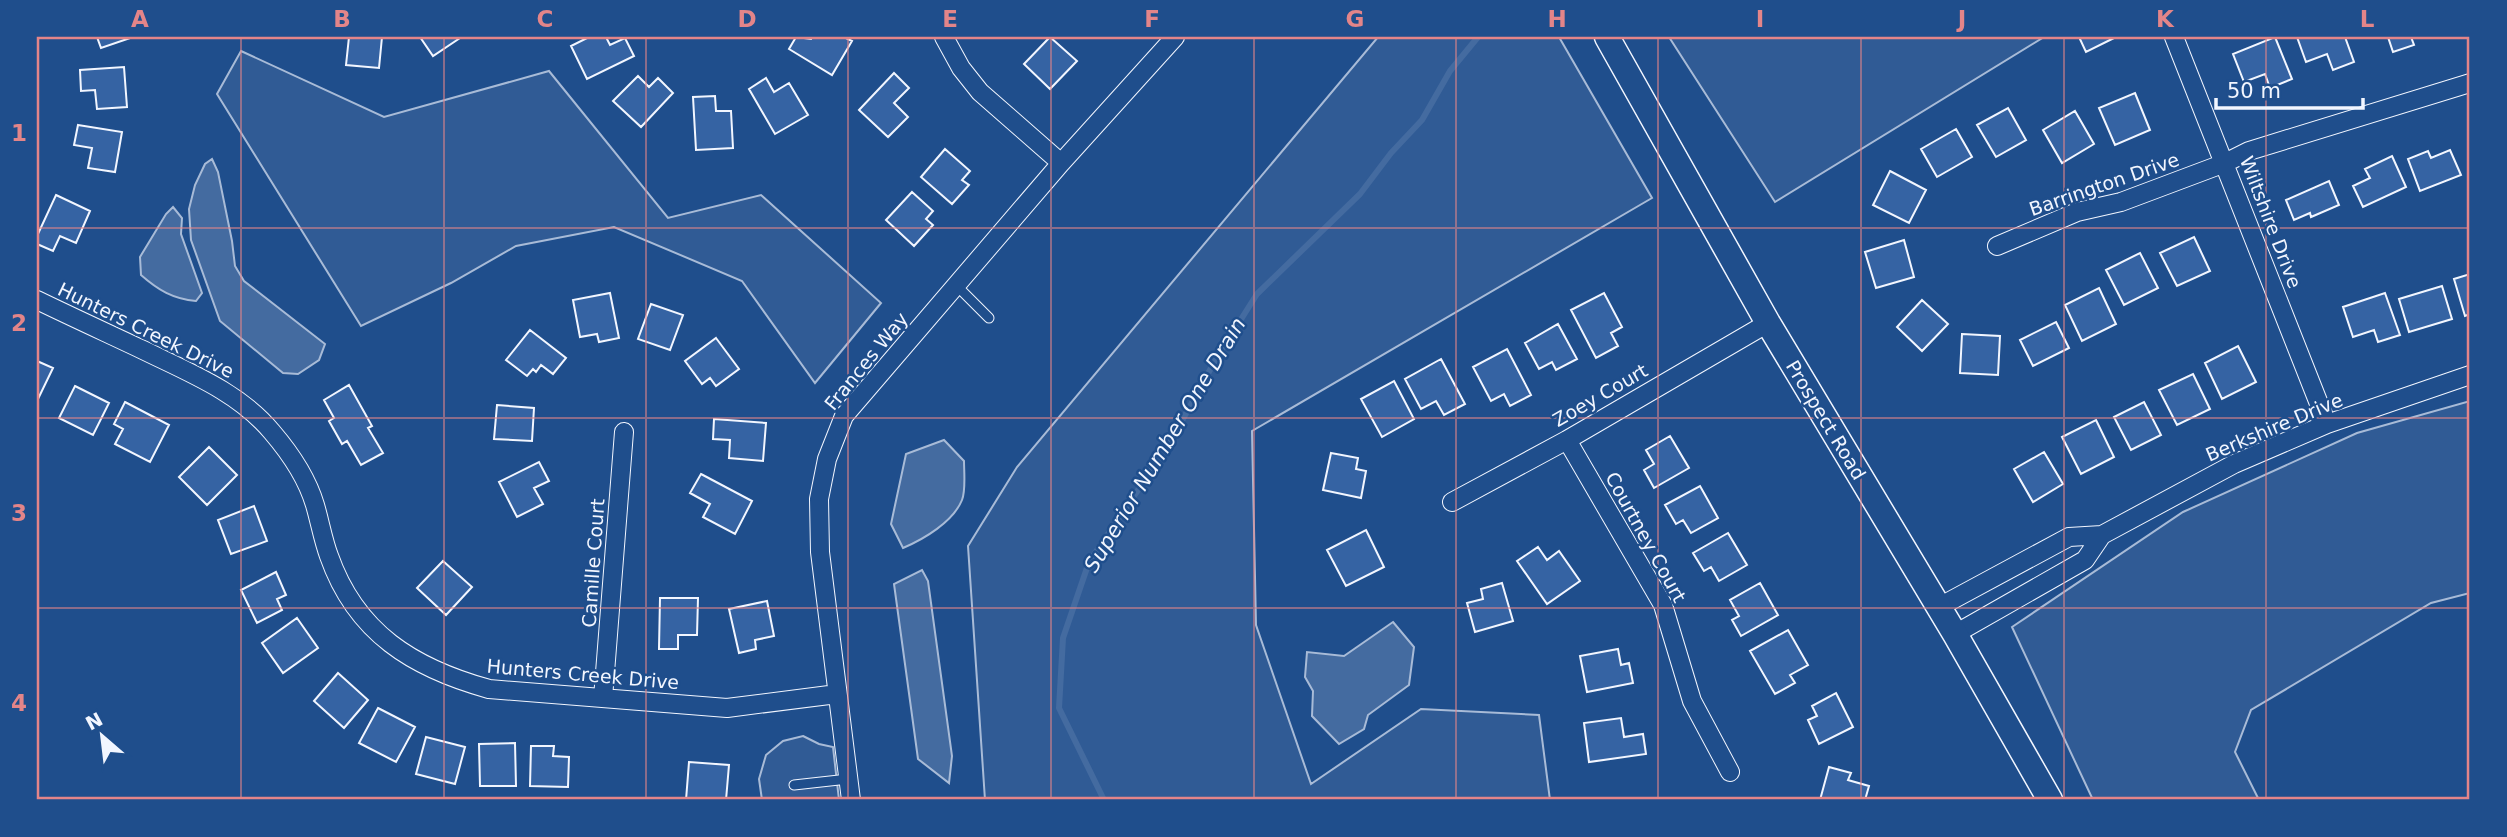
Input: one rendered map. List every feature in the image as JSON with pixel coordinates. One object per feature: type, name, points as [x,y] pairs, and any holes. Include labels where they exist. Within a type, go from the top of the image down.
[{"type":"main road","name":"Prospect Road","points":[[1607,37],[1768,323],[1955,634],[2050,800]]},
{"type":"street","points":[[944,37],[961,68],[980,92],[1061,163]]},
{"type":"street","name":"Frances Way","points":[[851,800],[820,552],[819,499],[827,458],[844,416],[1061,163],[1175,37]]},
{"type":"street","name":"Wiltshire Drive","points":[[2174,37],[2327,424]]},
{"type":"street","name":"Barrington Drive","points":[[1997,246],[2077,212],[2120,202],[2225,163],[2249,151],[2470,83]]},
{"type":"street","name":"Hunters Creek Drive","points":[[37,300],[197,376],[241,402],[271,430],[297,464],[314,503],[340,585],[363,616],[391,645],[422,666],[456,680],[489,689],[727,708],[837,694]]},
{"type":"street","name":"Zoey Court","points":[[1452,502],[1567,440],[1768,323]]},
{"type":"street","name":"Berkshire Drive","points":[[1939,607],[2069,537],[2102,535],[2234,464],[2327,424],[2470,375]]},
{"type":"street","name":"Camille Court","points":[[603,698],[624,432]]},
{"type":"street","name":"Courtney Court","points":[[1567,440],[1663,605],[1692,701],[1730,772]]},
{"type":"street","name":"Berkshire Drive","points":[[1955,634],[2085,560],[2102,535]]},
{"type":"lane","points":[[956,285],[989,318]]},
{"type":"lane","points":[[794,785],[848,779]]},
{"type":"shaded area","points":[[1378,37],[1559,37],[1652,198],[1252,431],[1256,625],[1311,784],[1421,709],[1539,715],[1550,800],[985,800],[968,546],[1017,467]]},
{"type":"shaded area","points":[[1669,37],[2044,37],[1775,202]]},
{"type":"shaded area","points":[[241,51],[384,117],[549,71],[668,218],[761,195],[881,303],[815,383],[742,281],[614,227],[516,246],[451,283],[361,326],[217,94]]},
{"type":"shaded area","points":[[212,159],[218,172],[235,266],[244,281],[325,344],[319,360],[298,374],[283,373],[220,321],[191,240],[189,209],[195,185],[205,164]]},
{"type":"shaded area","points":[[173,207],[182,218],[181,234],[202,293],[196,301],[166,293],[141,275],[140,257]]},
{"type":"shaded area","points":[[2470,401],[2470,593],[2431,603],[2251,710],[2235,752],[2259,800],[2093,800],[2012,627],[2183,512],[2357,433]]},
{"type":"shaded area","points":[[944,440],[964,461],[962,500],[945,522],[929,535],[903,548],[891,524],[906,454]]},
{"type":"shaded area","points":[[922,570],[928,581],[952,756],[949,783],[918,759],[894,584]]},
{"type":"shaded area","points":[[1393,622],[1414,647],[1409,685],[1368,715],[1364,729],[1339,744],[1312,716],[1313,691],[1305,677],[1307,652],[1344,656]]},
{"type":"shaded area","points":[[803,736],[833,747],[839,800],[762,800],[759,779],[766,755],[783,741]]},
{"type":"building","points":[[97,37],[133,37],[101,48]]},
{"type":"building","points":[[349,37],[382,37],[379,68],[346,65]]},
{"type":"building","points":[[420,37],[460,37],[460,38],[433,56]]},
{"type":"building","points":[[589,37],[606,37],[610,45],[625,38],[634,56],[587,79],[571,46]]},
{"type":"building","points":[[796,37],[844,37],[852,41],[832,75],[789,49]]},
{"type":"building","points":[[1050,37],[1077,61],[1050,89],[1024,64]]},
{"type":"building","points":[[2079,37],[2116,37],[2086,52]]},
{"type":"building","points":[[2275,37],[2292,79],[2270,88],[2265,74],[2244,82],[2233,54]]},
{"type":"building","points":[[2297,37],[2345,37],[2354,62],[2333,70],[2327,54],[2306,62]]},
{"type":"building","points":[[2388,37],[2411,37],[2414,45],[2393,52]]},
{"type":"building","points":[[124,67],[127,107],[97,109],[95,90],[81,91],[80,70]]},
{"type":"building","points":[[894,73],[909,88],[894,103],[908,117],[888,137],[859,110]]},
{"type":"building","points":[[638,76],[649,87],[658,78],[673,93],[641,127],[613,101]]},
{"type":"building","points":[[766,78],[774,92],[789,83],[808,115],[775,134],[749,89]]},
{"type":"building","points":[[2135,93],[2150,130],[2115,145],[2099,108]]},
{"type":"building","points":[[715,96],[716,111],[731,111],[733,148],[696,150],[693,97]]},
{"type":"building","points":[[2008,108],[2026,140],[1996,157],[1977,125]]},
{"type":"building","points":[[2075,111],[2094,144],[2062,163],[2043,130]]},
{"type":"building","points":[[78,125],[122,132],[115,172],[88,168],[92,148],[74,145]]},
{"type":"building","points":[[1956,129],[1972,157],[1937,177],[1921,149]]},
{"type":"building","points":[[945,149],[970,171],[962,180],[969,185],[952,204],[921,177]]},
{"type":"building","points":[[2450,150],[2461,175],[2420,191],[2408,159],[2428,151],[2431,158]]},
{"type":"building","points":[[2392,156],[2406,187],[2363,207],[2353,186],[2370,178],[2365,169]]},
{"type":"building","points":[[1890,171],[1926,190],[1909,223],[1873,205]]},
{"type":"building","points":[[2329,181],[2339,205],[2311,217],[2310,213],[2294,220],[2286,200]]},
{"type":"building","points":[[912,192],[933,211],[926,219],[933,225],[914,246],[886,220]]},
{"type":"building","points":[[56,195],[90,211],[76,243],[60,236],[53,251],[37,244],[37,236]]},
{"type":"building","points":[[2194,237],[2210,271],[2177,286],[2160,253]]},
{"type":"building","points":[[1904,240],[1914,277],[1876,288],[1865,252]]},
{"type":"building","points":[[2140,253],[2158,288],[2124,305],[2106,270]]},
{"type":"building","points":[[2470,274],[2470,314],[2465,316],[2454,279]]},
{"type":"building","points":[[2442,286],[2452,319],[2409,332],[2399,299]]},
{"type":"building","points":[[2099,288],[2116,324],[2082,341],[2065,305]]},
{"type":"building","points":[[610,293],[619,338],[599,342],[597,334],[580,337],[573,300]]},
{"type":"building","points":[[1604,293],[1622,327],[1611,333],[1618,346],[1596,358],[1571,310]]},
{"type":"building","points":[[2385,293],[2400,335],[2378,342],[2374,330],[2353,337],[2343,307]]},
{"type":"building","points":[[1922,300],[1948,324],[1922,351],[1897,327]]},
{"type":"building","points":[[651,304],[683,315],[670,350],[638,339]]},
{"type":"building","points":[[2056,322],[2069,348],[2033,366],[2020,340]]},
{"type":"building","points":[[1558,324],[1577,359],[1556,370],[1552,362],[1539,369],[1525,343]]},
{"type":"building","points":[[530,330],[566,358],[553,374],[541,365],[536,372],[533,369],[527,376],[506,360]]},
{"type":"building","points":[[1962,334],[2000,336],[1998,375],[1960,373]]},
{"type":"building","points":[[716,338],[739,369],[716,386],[710,378],[702,384],[685,361]]},
{"type":"building","points":[[2238,346],[2256,382],[2222,399],[2205,363]]},
{"type":"building","points":[[1507,349],[1531,395],[1510,406],[1504,394],[1491,401],[1473,367]]},
{"type":"building","points":[[1441,359],[1465,404],[1444,415],[1436,401],[1421,409],[1405,379]]},
{"type":"building","points":[[37,361],[53,368],[37,401]]},
{"type":"building","points":[[2193,374],[2210,409],[2177,425],[2159,390]]},
{"type":"building","points":[[1394,381],[1414,419],[1382,437],[1361,399]]},
{"type":"building","points":[[349,385],[372,426],[368,428],[383,453],[361,465],[347,441],[342,444],[329,421],[334,418],[324,400]]},
{"type":"building","points":[[75,386],[109,403],[93,435],[59,418]]},
{"type":"building","points":[[125,402],[169,425],[150,462],[115,444],[123,429],[114,424]]},
{"type":"building","points":[[2144,402],[2161,435],[2131,450],[2114,417]]},
{"type":"building","points":[[497,405],[534,408],[532,441],[494,439]]},
{"type":"building","points":[[714,419],[766,423],[763,461],[729,458],[730,440],[713,439]]},
{"type":"building","points":[[2096,420],[2114,457],[2081,474],[2062,437]]},
{"type":"building","points":[[1670,436],[1689,468],[1654,488],[1644,470],[1654,464],[1646,450]]},
{"type":"building","points":[[209,447],[237,475],[207,505],[179,477]]},
{"type":"building","points":[[2044,452],[2063,484],[2033,502],[2014,469]]},
{"type":"building","points":[[1331,453],[1358,458],[1356,469],[1366,471],[1361,498],[1323,490]]},
{"type":"building","points":[[539,462],[549,481],[534,488],[543,504],[517,517],[499,482]]},
{"type":"building","points":[[701,474],[752,501],[735,534],[703,517],[710,504],[690,493]]},
{"type":"building","points":[[1700,486],[1718,518],[1691,533],[1683,520],[1676,524],[1665,505]]},
{"type":"building","points":[[254,506],[267,541],[231,554],[218,520]]},
{"type":"building","points":[[1366,530],[1384,567],[1346,586],[1327,550]]},
{"type":"building","points":[[1728,533],[1747,565],[1719,581],[1711,567],[1704,571],[1693,553]]},
{"type":"building","points":[[1538,547],[1547,560],[1559,551],[1580,581],[1547,604],[1517,561]]},
{"type":"building","points":[[443,561],[472,587],[446,615],[417,588]]},
{"type":"building","points":[[276,572],[286,595],[277,599],[282,610],[257,623],[241,590]]},
{"type":"building","points":[[1502,583],[1513,621],[1475,632],[1467,603],[1483,599],[1481,589]]},
{"type":"building","points":[[1760,583],[1778,615],[1741,636],[1732,620],[1739,616],[1730,600]]},
{"type":"building","points":[[660,598],[698,598],[697,635],[678,635],[678,649],[659,649]]},
{"type":"building","points":[[767,601],[774,636],[755,640],[756,649],[739,653],[729,609]]},
{"type":"building","points":[[297,618],[318,648],[283,673],[262,643]]},
{"type":"building","points":[[1788,630],[1808,665],[1790,675],[1795,683],[1775,694],[1750,651]]},
{"type":"building","points":[[1618,649],[1621,665],[1629,663],[1633,683],[1587,692],[1580,656]]},
{"type":"building","points":[[338,673],[368,700],[344,728],[314,701]]},
{"type":"building","points":[[1836,693],[1853,727],[1819,744],[1808,720],[1817,716],[1812,706]]},
{"type":"building","points":[[378,708],[415,727],[396,762],[359,743]]},
{"type":"building","points":[[1621,718],[1624,737],[1643,734],[1646,754],[1589,762],[1584,723]]},
{"type":"building","points":[[426,737],[465,747],[455,784],[416,774]]},
{"type":"building","points":[[515,743],[516,786],[480,786],[479,744]]},
{"type":"building","points":[[531,746],[554,746],[553,756],[569,757],[568,787],[530,786]]},
{"type":"building","points":[[689,762],[729,765],[726,800],[686,800]]},
{"type":"building","points":[[1829,767],[1851,773],[1848,780],[1869,786],[1865,800],[1820,800]]},
{"type":"waterway","name":"Superior Number One Drain","points":[[1104,800],[1059,708],[1063,638],[1089,562],[1168,446],[1216,359],[1257,294],[1360,194],[1391,153],[1422,120],[1450,71],[1478,37]]}]
